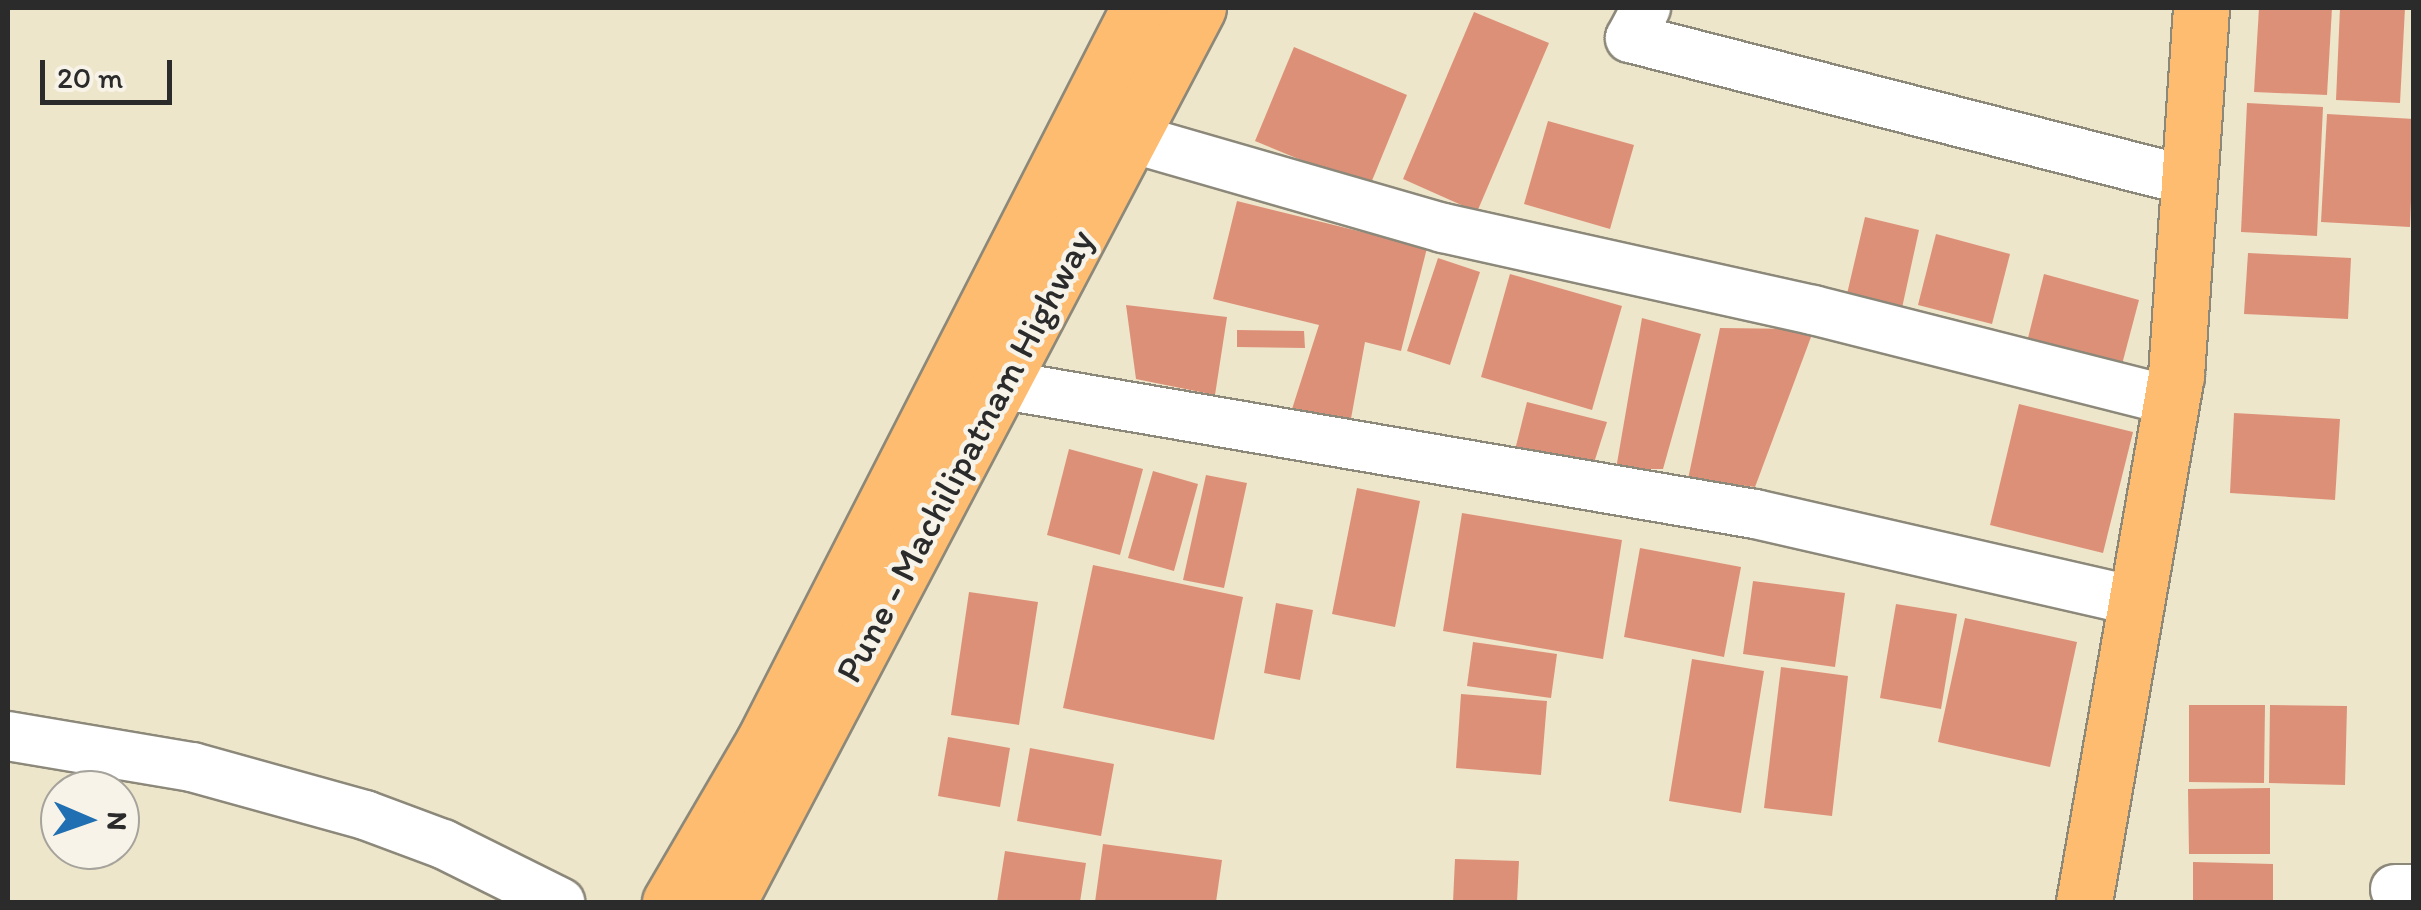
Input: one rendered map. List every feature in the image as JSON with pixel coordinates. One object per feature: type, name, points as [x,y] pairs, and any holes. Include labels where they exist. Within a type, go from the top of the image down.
[{"type":"main road","name":"Pune - Machilipatnam Highway","points":[[670,902],[764,743],[1139,8]]},
{"type":"main road","name":"Pune - Machilipatnam Highway","points":[[728,902],[1004,385],[1198,8]]},
{"type":"main road","points":[[2084,902],[2172,401],[2201,8]]},
{"type":"street","points":[[1646,8],[1630,38],[2189,182]]},
{"type":"street","points":[[1131,138],[1443,228],[1813,310],[2172,401]]},
{"type":"street","points":[[1004,385],[1755,514],[2134,601]]},
{"type":"street","points":[[8,736],[192,767],[364,816],[444,844],[560,902]]},
{"type":"building","points":[[2259,8],[2332,8],[2327,95],[2254,92]]},
{"type":"building","points":[[2340,8],[2405,8],[2400,103],[2336,100]]},
{"type":"building","points":[[1474,12],[1549,43],[1477,212],[1403,179]]},
{"type":"building","points":[[1294,47],[1407,95],[1369,188],[1255,141]]},
{"type":"building","points":[[2247,103],[2323,107],[2317,236],[2241,232]]},
{"type":"building","points":[[2327,114],[2414,119],[2410,227],[2321,222]]},
{"type":"building","points":[[1548,121],[1634,145],[1610,229],[1524,204]]},
{"type":"building","points":[[1237,201],[1427,248],[1401,351],[1365,342],[1350,424],[1292,409],[1319,325],[1213,299]]},
{"type":"building","points":[[1865,217],[1919,230],[1902,308],[1847,294]]},
{"type":"building","points":[[1936,234],[2010,254],[1992,324],[1918,305]]},
{"type":"building","points":[[2248,253],[2351,258],[2348,319],[2244,314]]},
{"type":"building","points":[[1438,258],[1480,272],[1450,365],[1407,351]]},
{"type":"building","points":[[1510,274],[1622,306],[1592,410],[1481,377]]},
{"type":"building","points":[[2044,274],[2139,300],[2120,372],[2026,346]]},
{"type":"building","points":[[1126,305],[1227,317],[1215,395],[1136,379]]},
{"type":"building","points":[[1642,318],[1701,334],[1663,469],[1616,469]]},
{"type":"building","points":[[1720,328],[1814,329],[1755,487],[1688,479]]},
{"type":"building","points":[[1237,330],[1304,331],[1305,348],[1237,347]]},
{"type":"building","points":[[1527,402],[1607,422],[1593,466],[1515,450]]},
{"type":"building","points":[[2019,404],[2133,432],[2103,553],[1990,525]]},
{"type":"building","points":[[2234,413],[2340,419],[2335,500],[2230,493]]},
{"type":"building","points":[[1069,449],[1143,469],[1120,555],[1047,535]]},
{"type":"building","points":[[1153,471],[1198,484],[1174,571],[1128,558]]},
{"type":"building","points":[[1206,475],[1247,483],[1224,588],[1183,580]]},
{"type":"building","points":[[1357,488],[1420,501],[1395,627],[1332,614]]},
{"type":"building","points":[[1462,513],[1622,540],[1603,659],[1443,631]]},
{"type":"building","points":[[1640,548],[1741,567],[1724,657],[1624,637]]},
{"type":"building","points":[[1093,565],[1243,597],[1214,740],[1063,708]]},
{"type":"building","points":[[1753,581],[1845,593],[1835,667],[1743,654]]},
{"type":"building","points":[[969,592],[1038,602],[1019,725],[951,715]]},
{"type":"building","points":[[1276,603],[1313,610],[1300,680],[1264,673]]},
{"type":"building","points":[[1896,604],[1957,614],[1941,709],[1880,698]]},
{"type":"building","points":[[1965,618],[2077,642],[2050,767],[1938,742]]},
{"type":"building","points":[[1473,642],[1557,654],[1551,698],[1467,686]]},
{"type":"building","points":[[1692,659],[1764,671],[1741,813],[1669,801]]},
{"type":"building","points":[[1781,667],[1848,676],[1832,816],[1764,808]]},
{"type":"building","points":[[1461,694],[1547,701],[1541,775],[1456,768]]},
{"type":"building","points":[[2189,705],[2265,705],[2264,783],[2189,782]]},
{"type":"building","points":[[2270,705],[2347,706],[2345,785],[2269,783]]},
{"type":"building","points":[[948,737],[1010,748],[1000,807],[938,796]]},
{"type":"building","points":[[1030,748],[1114,764],[1101,836],[1017,821]]},
{"type":"building","points":[[2270,788],[2270,854],[2189,854],[2188,789]]},
{"type":"building","points":[[1103,844],[1222,860],[1216,902],[1095,902]]},
{"type":"building","points":[[1005,851],[1086,863],[1080,902],[997,902]]},
{"type":"building","points":[[1455,859],[1519,861],[1517,902],[1453,902]]},
{"type":"building","points":[[2193,862],[2273,864],[2273,902],[2193,902]]}]
